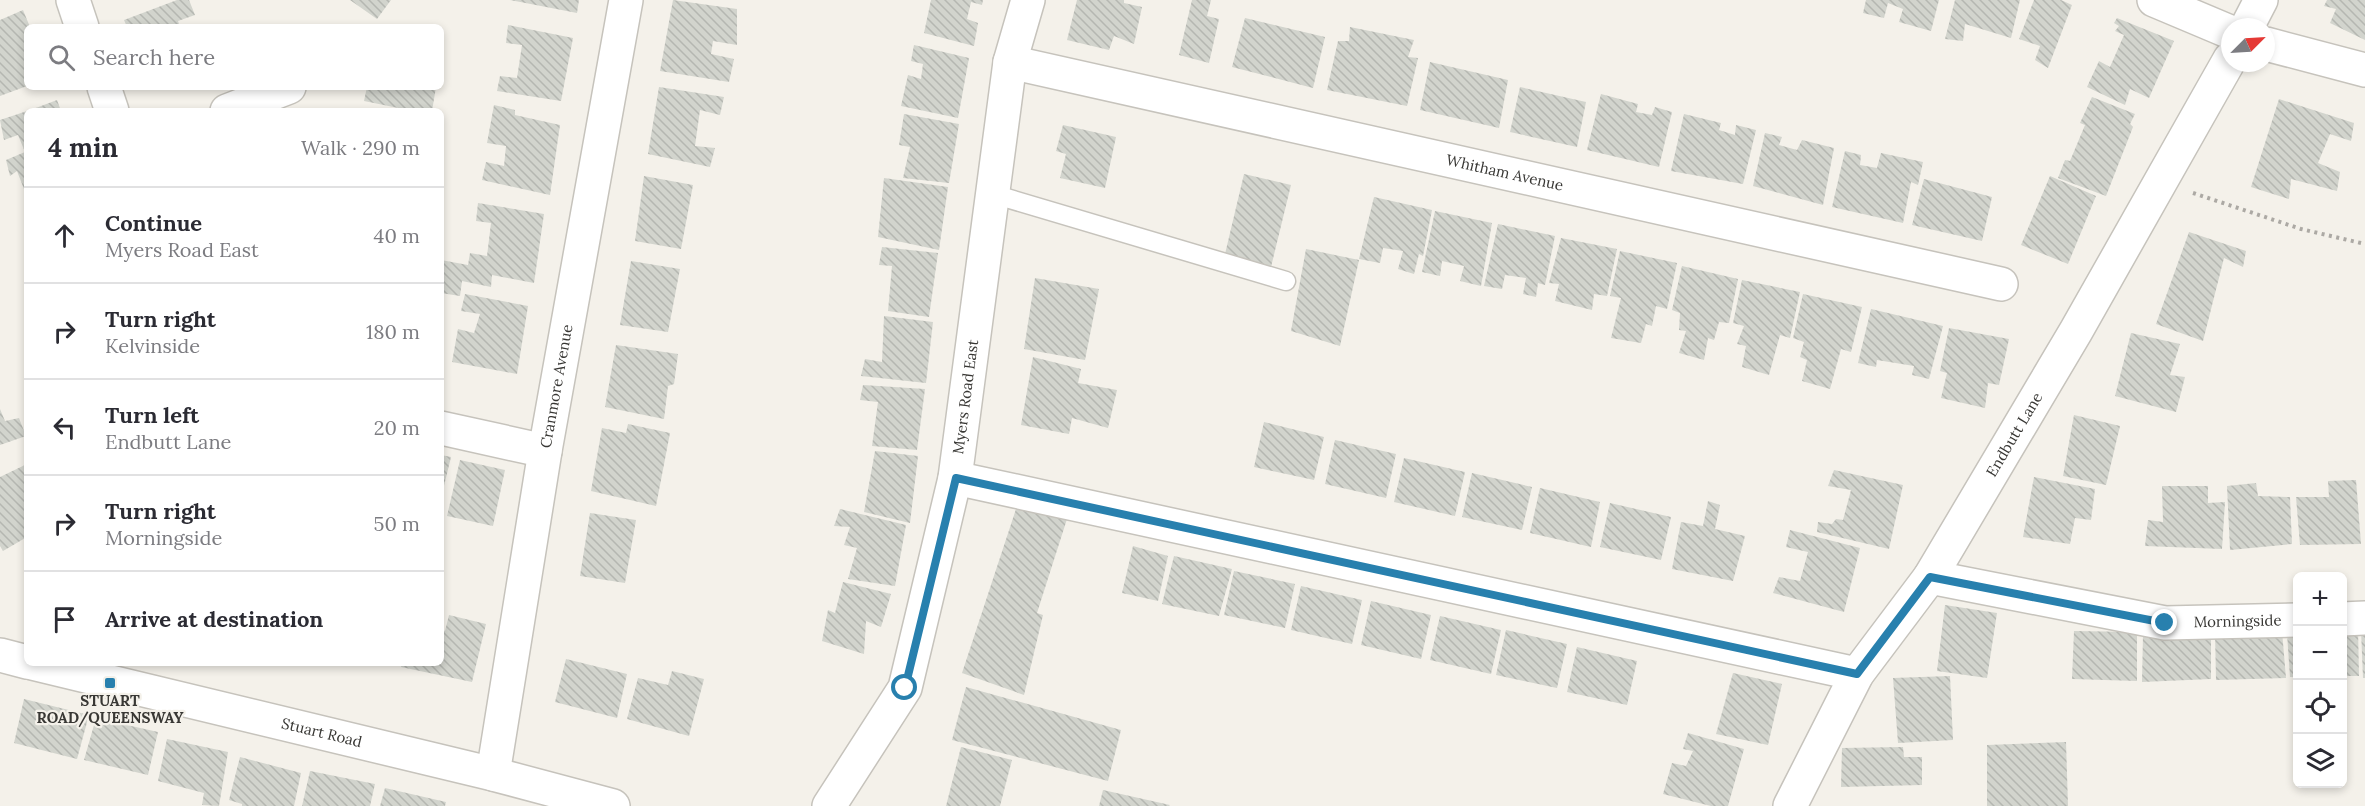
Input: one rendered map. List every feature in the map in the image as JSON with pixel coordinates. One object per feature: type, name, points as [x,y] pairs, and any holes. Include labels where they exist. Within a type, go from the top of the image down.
[{"type":"street","points":[[73,0],[81,24]]},
{"type":"street","name":"Cranmore Avenue","points":[[493,774],[545,451],[626,0]]},
{"type":"street","name":"Myers Road East","points":[[829,806],[905,688],[956,478],[1010,62],[1028,0]]},
{"type":"street","points":[[2154,0],[2221,28]]},
{"type":"street","points":[[2251,18],[2260,0]]},
{"type":"street","points":[[2275,46],[2365,70]]},
{"type":"street","name":"Whitham Avenue","points":[[1010,62],[2001,284]]},
{"type":"street","name":"Endbutt Lane","points":[[1790,806],[1857,674],[1930,577],[2076,331],[2223,72]]},
{"type":"street","points":[[105,90],[111,108]]},
{"type":"street","points":[[235,108],[281,90]]},
{"type":"street","points":[[444,429],[545,451]]},
{"type":"street","points":[[956,478],[1857,674]]},
{"type":"street","name":"Morningside","points":[[1930,577],[2165,623],[2293,620]]},
{"type":"street","points":[[2347,619],[2365,618]]},
{"type":"street","points":[[0,655],[24,661]]},
{"type":"street","name":"Stuart Road","points":[[44,666],[493,774],[613,806]]},
{"type":"lane","points":[[993,194],[1286,281]]},
{"type":"path","points":[[2161,182],[2301,230],[2365,244]]},
{"type":"building","points":[[177,0],[189,0],[195,15],[178,21],[179,24],[126,24],[124,20]]},
{"type":"building","points":[[350,0],[391,0],[377,19]]},
{"type":"building","points":[[510,0],[579,0],[577,13]]},
{"type":"building","points":[[673,0],[737,9],[737,45],[713,41],[711,54],[734,59],[729,82],[660,71]]},
{"type":"building","points":[[931,0],[983,0],[982,5],[971,2],[967,19],[978,23],[974,46],[924,33]]},
{"type":"building","points":[[1077,0],[1124,0],[1124,3],[1142,7],[1134,44],[1114,36],[1109,50],[1067,40]]},
{"type":"building","points":[[1192,0],[1211,0],[1207,16],[1219,19],[1209,63],[1179,55]]},
{"type":"building","points":[[1866,0],[1939,0],[1931,31],[1899,22],[1903,9],[1888,3],[1884,18],[1863,13]]},
{"type":"building","points":[[1955,0],[2020,0],[2011,38],[1965,24],[1963,41],[1945,39]]},
{"type":"building","points":[[2034,0],[2061,0],[2072,5],[2048,68],[2035,60],[2040,46],[2019,39]]},
{"type":"building","points":[[2327,0],[2365,0],[2365,40],[2330,23],[2336,9],[2324,6]]},
{"type":"building","points":[[23,10],[29,24],[24,24],[24,87],[0,96],[0,20]]},
{"type":"building","points":[[1245,18],[1325,37],[1313,88],[1232,67]]},
{"type":"building","points":[[2117,18],[2174,41],[2149,98],[2130,89],[2125,105],[2087,87],[2099,61],[2110,67],[2124,35],[2115,31],[2119,26],[2114,23]]},
{"type":"building","points":[[508,25],[573,38],[561,101],[497,91],[500,76],[517,78],[522,45],[506,43]]},
{"type":"building","points":[[1350,27],[1414,40],[1408,57],[1418,58],[1407,106],[1327,90],[1338,41],[1349,41]]},
{"type":"building","points":[[914,45],[969,58],[958,118],[901,106],[908,75],[921,79],[923,64],[911,61]]},
{"type":"building","points":[[1430,62],[1508,80],[1499,128],[1420,110]]},
{"type":"building","points":[[659,87],[724,97],[720,115],[700,110],[695,146],[715,148],[710,167],[648,154]]},
{"type":"building","points":[[1520,87],[1586,102],[1577,147],[1510,132]]},
{"type":"building","points":[[366,90],[436,90],[432,108],[398,108],[364,101]]},
{"type":"building","points":[[1601,94],[1638,104],[1636,112],[1652,115],[1655,107],[1672,112],[1659,167],[1587,150]]},
{"type":"building","points":[[2092,97],[2135,114],[2130,124],[2133,127],[2106,196],[2058,178],[2065,160],[2070,161],[2085,125],[2080,123]]},
{"type":"building","points":[[2279,99],[2354,123],[2351,141],[2330,134],[2318,163],[2340,172],[2337,191],[2291,179],[2289,199],[2251,187]]},
{"type":"building","points":[[57,100],[60,108],[36,108]]},
{"type":"building","points":[[494,105],[515,110],[515,115],[560,125],[550,195],[482,180],[486,162],[504,166],[506,146],[487,143]]},
{"type":"building","points":[[24,112],[24,150],[18,135],[4,140],[0,120]]},
{"type":"building","points":[[904,114],[959,124],[949,183],[903,178],[910,147],[899,145]]},
{"type":"building","points":[[1684,114],[1721,123],[1719,130],[1735,135],[1736,125],[1756,130],[1743,184],[1671,171]]},
{"type":"building","points":[[1063,125],[1116,137],[1105,188],[1060,178],[1066,154],[1056,151]]},
{"type":"building","points":[[1765,133],[1782,137],[1779,145],[1797,150],[1802,140],[1834,148],[1823,205],[1753,186]]},
{"type":"building","points":[[1845,151],[1861,155],[1860,165],[1877,168],[1881,153],[1923,162],[1918,185],[1911,182],[1903,223],[1832,207]]},
{"type":"building","points":[[24,152],[24,189],[17,171],[10,176],[6,160]]},
{"type":"building","points":[[1244,174],[1291,185],[1271,267],[1225,254]]},
{"type":"building","points":[[644,176],[693,185],[681,249],[635,241]]},
{"type":"building","points":[[2050,176],[2096,196],[2068,264],[2021,245]]},
{"type":"building","points":[[884,178],[948,187],[939,250],[878,237]]},
{"type":"building","points":[[1924,179],[1992,197],[1982,241],[1912,225]]},
{"type":"building","points":[[1374,197],[1432,210],[1423,256],[1419,254],[1414,274],[1398,269],[1403,251],[1383,248],[1380,263],[1359,259]]},
{"type":"building","points":[[478,203],[544,214],[534,283],[492,275],[491,287],[462,281],[460,296],[444,293],[444,261],[468,265],[470,253],[487,256],[491,223],[476,221]]},
{"type":"building","points":[[1435,211],[1492,223],[1481,286],[1460,281],[1464,266],[1442,261],[1440,276],[1422,272]]},
{"type":"building","points":[[1498,224],[1555,236],[1545,285],[1538,283],[1536,297],[1523,294],[1526,278],[1505,275],[1502,289],[1484,286]]},
{"type":"building","points":[[2189,232],[2246,251],[2243,267],[2224,258],[2203,341],[2156,324]]},
{"type":"building","points":[[1561,238],[1617,249],[1607,296],[1594,294],[1592,310],[1555,301],[1559,284],[1549,283]]},
{"type":"building","points":[[882,247],[938,253],[929,317],[888,311],[892,266],[879,265]]},
{"type":"building","points":[[1306,249],[1359,260],[1340,346],[1291,331]]},
{"type":"building","points":[[1620,251],[1677,263],[1667,309],[1656,306],[1652,326],[1646,324],[1641,343],[1611,338],[1621,298],[1610,296]]},
{"type":"building","points":[[631,261],[680,269],[668,332],[620,325]]},
{"type":"building","points":[[1682,266],[1738,279],[1729,323],[1719,322],[1714,340],[1708,338],[1704,360],[1679,353],[1686,331],[1679,330],[1680,313],[1672,310]]},
{"type":"building","points":[[1035,278],[1099,289],[1085,360],[1024,349]]},
{"type":"building","points":[[1742,280],[1800,292],[1790,338],[1780,335],[1769,375],[1742,367],[1746,346],[1737,344],[1744,326],[1733,323]]},
{"type":"building","points":[[465,294],[528,306],[517,374],[452,362],[458,329],[474,333],[480,314],[461,311]]},
{"type":"building","points":[[1803,294],[1862,307],[1851,352],[1841,349],[1830,389],[1802,381],[1807,360],[1800,357],[1804,342],[1793,338]]},
{"type":"building","points":[[1871,309],[1943,326],[1929,379],[1912,375],[1914,366],[1877,360],[1876,367],[1858,363]]},
{"type":"building","points":[[884,316],[933,322],[926,383],[861,376],[865,359],[882,362]]},
{"type":"building","points":[[1949,328],[2009,339],[1999,385],[1988,383],[1985,408],[1941,398],[1947,373],[1940,371]]},
{"type":"building","points":[[2131,333],[2180,344],[2170,375],[2185,377],[2176,412],[2115,396]]},
{"type":"building","points":[[616,345],[678,354],[674,384],[668,386],[664,419],[605,407]]},
{"type":"building","points":[[1033,357],[1081,369],[1078,383],[1117,390],[1108,428],[1072,418],[1069,434],[1021,425]]},
{"type":"building","points":[[863,385],[925,389],[917,450],[872,446],[878,402],[860,400]]},
{"type":"building","points":[[0,409],[5,421],[19,418],[24,437],[0,445]]},
{"type":"building","points":[[2074,415],[2120,426],[2106,485],[2063,476]]},
{"type":"building","points":[[1264,422],[1324,437],[1314,480],[1254,467]]},
{"type":"building","points":[[628,424],[670,433],[656,506],[591,491],[602,428],[626,433]]},
{"type":"building","points":[[1335,440],[1396,454],[1386,498],[1325,484]]},
{"type":"building","points":[[875,451],[918,456],[910,523],[864,512]]},
{"type":"building","points":[[444,456],[451,457],[444,486]]},
{"type":"building","points":[[1404,458],[1465,472],[1455,516],[1394,502]]},
{"type":"building","points":[[460,460],[505,470],[493,526],[447,516]]},
{"type":"building","points":[[24,465],[24,539],[3,551],[0,546],[0,477]]},
{"type":"building","points":[[1834,470],[1903,485],[1889,549],[1817,532],[1818,522],[1832,524],[1836,519],[1843,520],[1851,490],[1828,486]]},
{"type":"building","points":[[1472,473],[1532,487],[1522,530],[1462,517]]},
{"type":"building","points":[[2034,477],[2095,489],[2091,520],[2075,518],[2070,544],[2023,537]]},
{"type":"building","points":[[2356,480],[2361,544],[2300,545],[2296,497],[2329,497],[2328,481]]},
{"type":"building","points":[[2256,483],[2258,496],[2290,497],[2292,544],[2230,550],[2227,486]]},
{"type":"building","points":[[2162,486],[2208,486],[2208,503],[2225,502],[2222,549],[2145,546],[2148,520],[2163,522]]},
{"type":"building","points":[[1540,488],[1600,502],[1591,547],[1530,533]]},
{"type":"building","points":[[1708,501],[1720,505],[1715,529],[1745,536],[1733,581],[1672,569],[1681,522],[1703,526]]},
{"type":"building","points":[[1610,503],[1671,517],[1661,560],[1600,547]]},
{"type":"building","points":[[840,509],[906,525],[895,586],[848,579],[857,548],[844,545],[850,527],[834,526]]},
{"type":"building","points":[[1016,509],[1067,519],[1037,613],[1043,615],[1024,695],[962,673]]},
{"type":"building","points":[[590,513],[636,520],[625,583],[580,576]]},
{"type":"building","points":[[1790,530],[1860,548],[1844,612],[1773,593],[1779,577],[1800,581],[1808,552],[1786,547]]},
{"type":"building","points":[[1133,546],[1168,556],[1158,601],[1122,593]]},
{"type":"building","points":[[1174,556],[1232,569],[1219,616],[1162,604]]},
{"type":"building","points":[[1234,571],[1295,584],[1285,628],[1224,615]]},
{"type":"building","points":[[843,582],[891,594],[881,627],[866,621],[864,654],[822,641],[828,610],[835,613]]},
{"type":"building","points":[[1301,586],[1362,600],[1352,644],[1291,630]]},
{"type":"building","points":[[1371,601],[1431,615],[1421,659],[1361,645]]},
{"type":"building","points":[[1945,605],[1997,613],[1987,678],[1937,671]]},
{"type":"building","points":[[449,615],[486,624],[472,682],[401,667],[444,666],[445,631]]},
{"type":"building","points":[[1440,616],[1501,630],[1491,674],[1430,660]]},
{"type":"building","points":[[2358,628],[2359,676],[2347,676],[2347,629]]},
{"type":"building","points":[[1506,630],[1567,644],[1557,688],[1496,675]]},
{"type":"building","points":[[2361,630],[2365,630],[2365,678],[2363,678]]},
{"type":"building","points":[[2074,631],[2137,632],[2137,681],[2072,679]]},
{"type":"building","points":[[2282,631],[2286,678],[2216,680],[2215,632]]},
{"type":"building","points":[[2293,632],[2293,677],[2290,677],[2287,633]]},
{"type":"building","points":[[2143,634],[2211,634],[2211,679],[2142,682]]},
{"type":"building","points":[[1577,647],[1637,661],[1627,705],[1567,692]]},
{"type":"building","points":[[566,659],[627,674],[617,718],[555,702]]},
{"type":"building","points":[[672,671],[704,679],[689,736],[627,719],[638,678],[668,685]]},
{"type":"building","points":[[1733,673],[1782,684],[1768,745],[1716,734]]},
{"type":"building","points":[[1950,676],[1953,740],[1898,743],[1893,678]]},
{"type":"building","points":[[966,687],[1121,730],[1108,781],[952,740]]},
{"type":"building","points":[[24,699],[89,715],[77,759],[14,743]]},
{"type":"building","points":[[96,718],[158,732],[148,775],[84,760]]},
{"type":"building","points":[[1688,733],[1744,749],[1728,806],[1711,806],[1663,794],[1672,763],[1686,766],[1693,751],[1683,749]]},
{"type":"building","points":[[167,739],[228,752],[219,806],[202,805],[204,793],[158,781]]},
{"type":"building","points":[[2066,742],[2068,806],[1987,806],[1987,745]]},
{"type":"building","points":[[961,747],[1012,760],[1000,806],[946,806]]},
{"type":"building","points":[[1903,747],[1904,757],[1922,757],[1922,785],[1841,787],[1842,748]]},
{"type":"building","points":[[240,757],[301,773],[294,806],[242,806],[242,804],[229,800]]},
{"type":"building","points":[[310,771],[375,784],[370,806],[302,806]]},
{"type":"building","points":[[385,788],[446,802],[445,806],[380,806]]},
{"type":"building","points":[[1103,790],[1170,805],[1099,806]]},
{"type":"place","name":"STUART ROAD/QUEENSWAY","points":[[110,683]]},
{"type":"route","points":[[905,688],[956,478],[1857,674],[1930,577],[2165,623]]}]
